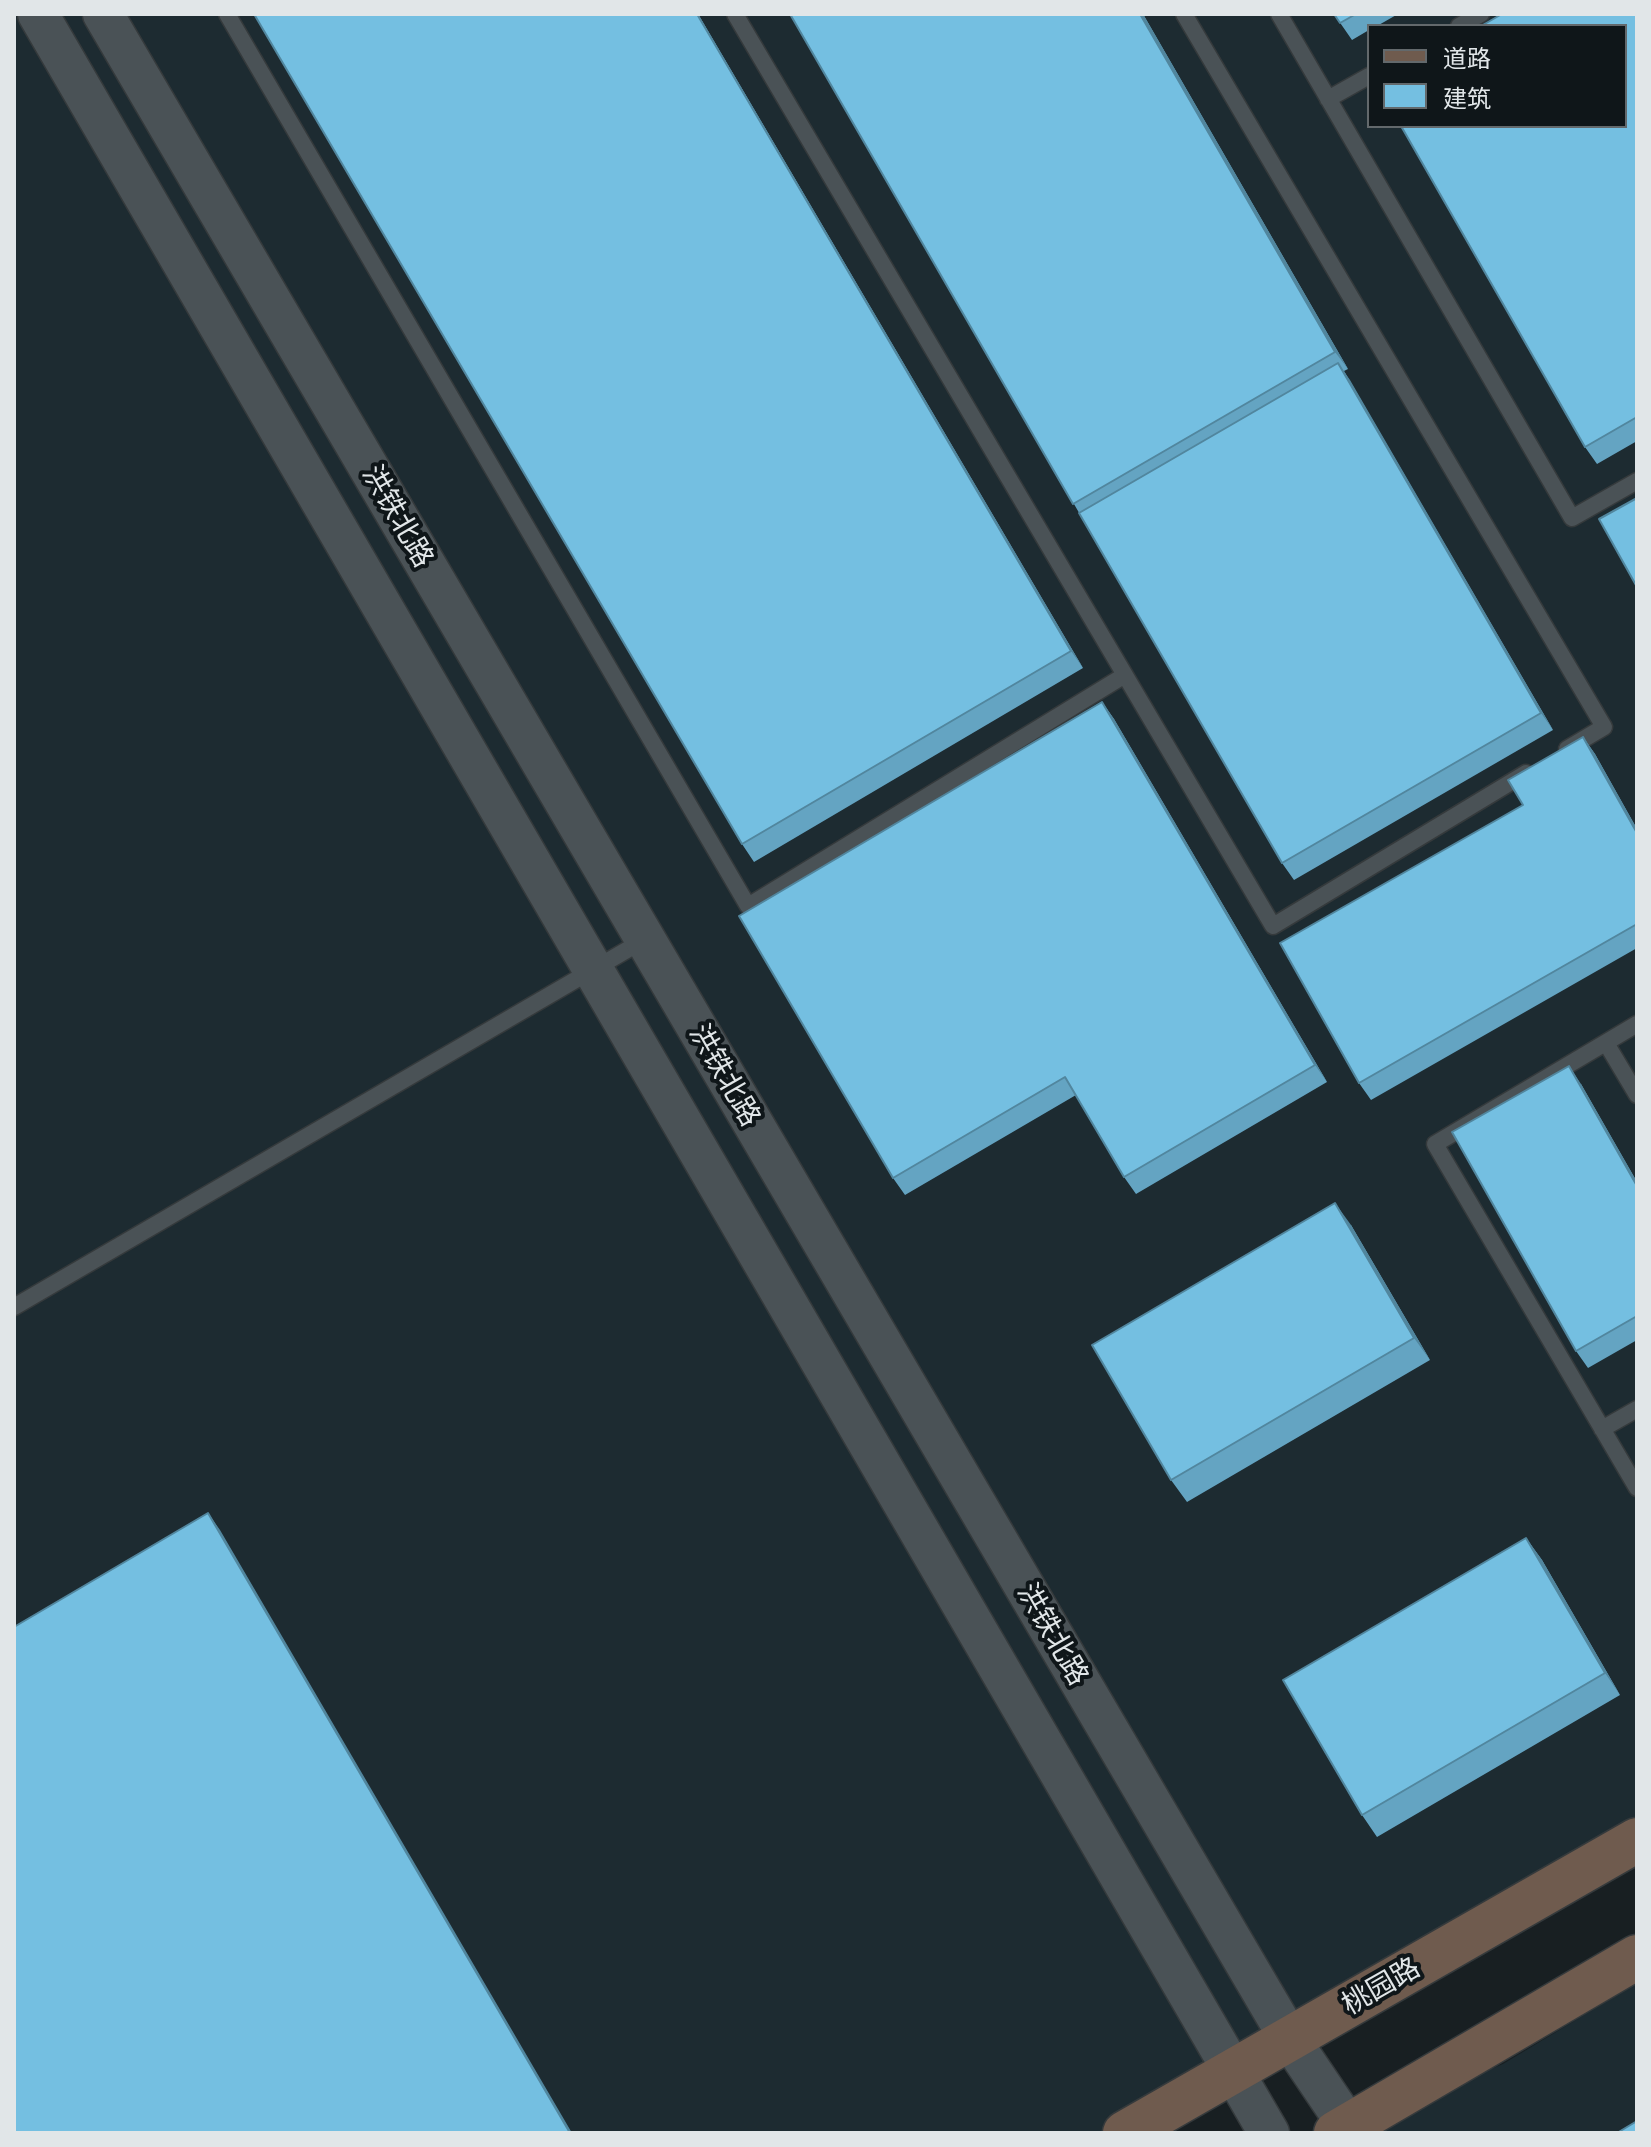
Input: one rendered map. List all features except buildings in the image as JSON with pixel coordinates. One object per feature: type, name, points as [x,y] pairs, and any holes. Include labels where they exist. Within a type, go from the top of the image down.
[{"type":"main road","name":"桃园路","points":[[1125,2133],[1637,1840]]},
{"type":"main road","points":[[1346,2131],[1637,1957]]},
{"type":"street","points":[[38,14],[1269,2133]]},
{"type":"street","name":"洪铁北路","points":[[103,14],[1346,2131]]},
{"type":"lane","points":[[227,14],[748,906],[1125,675]]},
{"type":"lane","points":[[735,14],[1273,926],[1604,727],[1184,14]]},
{"type":"lane","points":[[1279,14],[1572,518],[1637,481]]},
{"type":"lane","points":[[1463,24],[1481,14]]},
{"type":"lane","points":[[1328,99],[1367,77]]},
{"type":"lane","points":[[14,1307],[646,939]]},
{"type":"lane","points":[[1637,1024],[1435,1144],[1637,1488]]},
{"type":"lane","points":[[1606,1043],[1637,1095]]},
{"type":"lane","points":[[1602,1429],[1637,1409]]},
{"type":"shaded area","points":[[14,14],[1637,14],[1637,1839],[1125,2133],[14,2133]]},
{"type":"shaded area","points":[[1637,1983],[1637,2133],[1336,2133],[1503,2064]]}]
